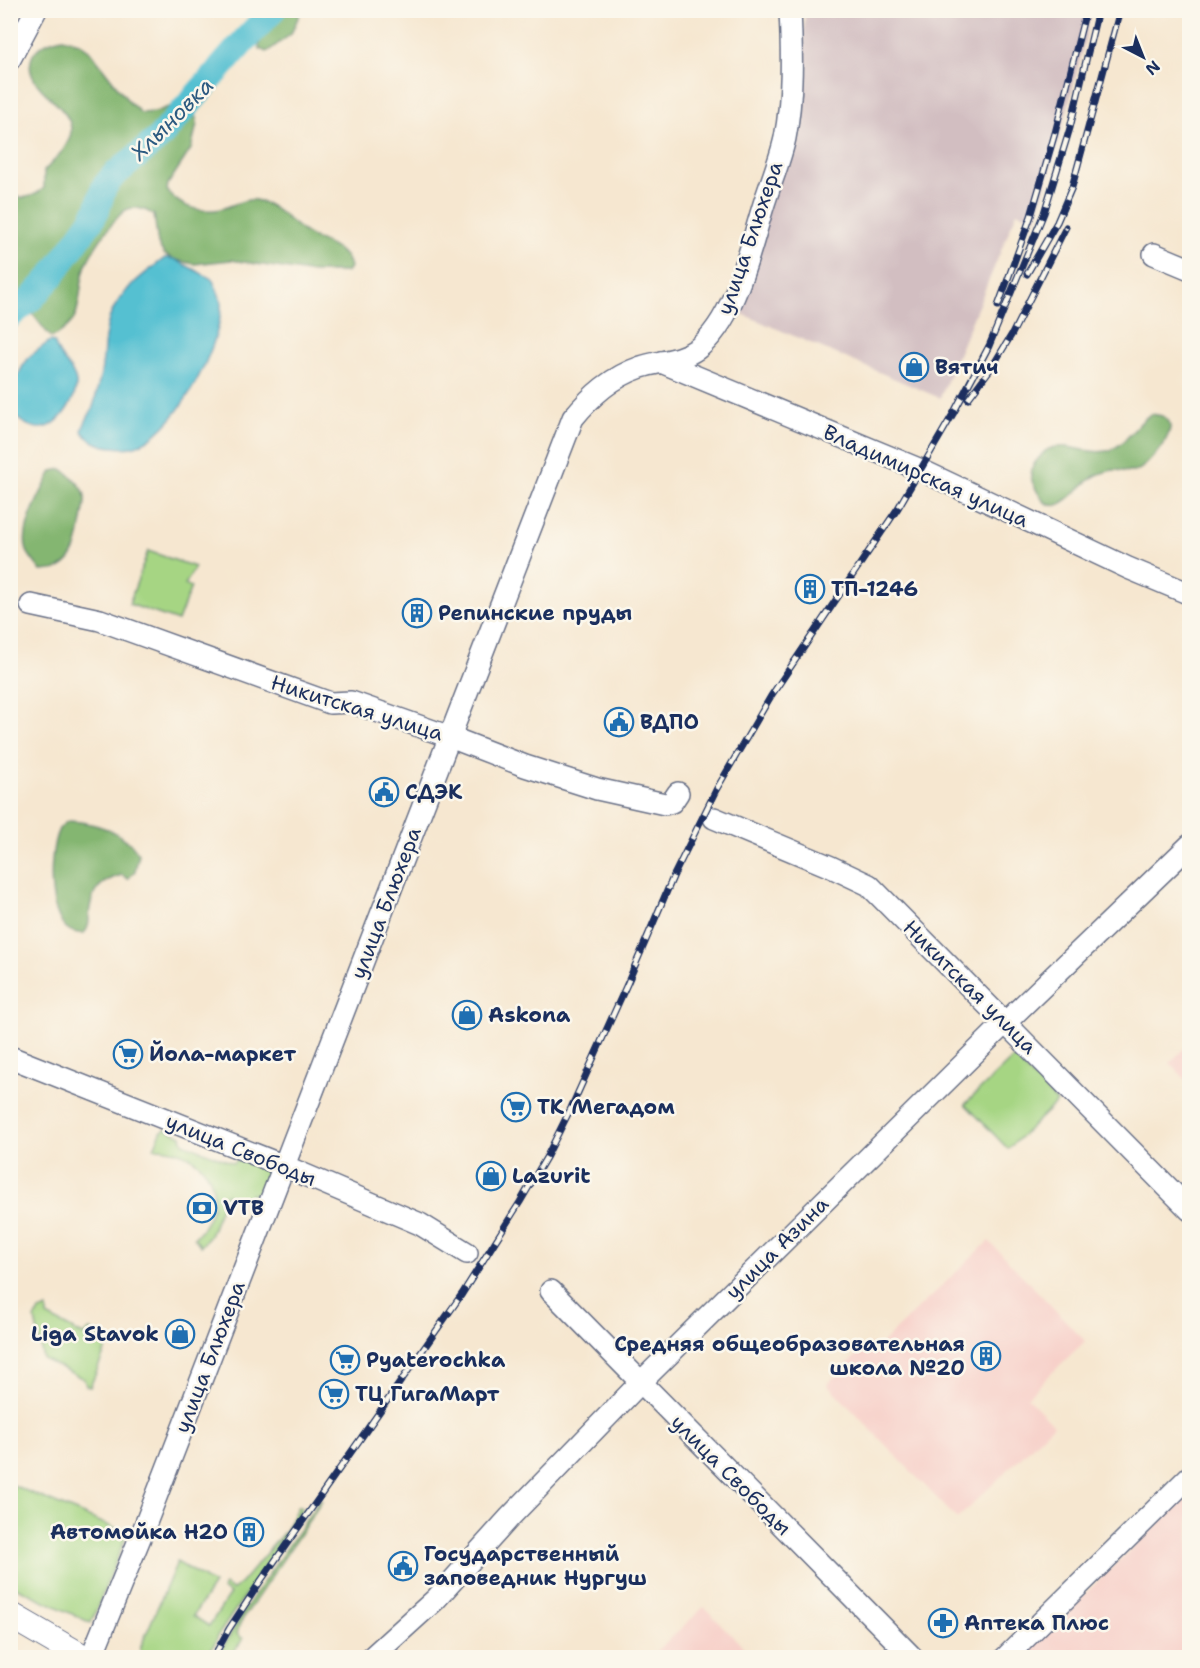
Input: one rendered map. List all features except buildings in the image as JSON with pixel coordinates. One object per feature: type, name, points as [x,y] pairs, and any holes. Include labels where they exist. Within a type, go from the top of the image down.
[{"type":"main road","points":[[10,1615],[84,1658]]},
{"type":"street","points":[[10,59],[36,10]]},
{"type":"street","name":"улица Блюхера","points":[[91,1658],[284,1167],[573,418],[601,388],[617,377],[641,367],[681,358],[695,351],[717,329],[734,296],[785,138],[790,73],[790,10]]},
{"type":"street","points":[[1154,255],[1190,269]]},
{"type":"street","name":"Владимирская улица","points":[[661,362],[921,470],[1128,568],[1190,594]]},
{"type":"street","name":"Никитская улица","points":[[31,605],[100,620],[330,703],[351,702],[525,766],[597,789],[665,804],[672,802],[678,793]]},
{"type":"street","name":"Никитская улица","points":[[714,818],[869,885],[1190,1210]]},
{"type":"street","name":"улица Азина","points":[[371,1658],[443,1592],[510,1517],[640,1383],[1006,1022],[1190,845]]},
{"type":"street","name":"улица Свободы","points":[[10,1057],[420,1224],[467,1253]]},
{"type":"street","name":"улица Свободы","points":[[551,1291],[913,1658]]},
{"type":"street","points":[[1005,1658],[1190,1476]]},
{"type":"shaded area","points":[[805,11],[1092,11],[1063,127],[1036,219],[1017,212],[940,398],[740,313],[802,81]]},
{"type":"shaded area","points":[[1189,1043],[1189,1083],[1170,1063]]},
{"type":"shaded area","points":[[989,1241],[1085,1341],[1027,1397],[1054,1425],[957,1519],[827,1384],[868,1344],[880,1345]]},
{"type":"shaded area","points":[[1189,1493],[1189,1657],[1020,1657]]},
{"type":"shaded area","points":[[704,1607],[753,1657],[650,1657]]},
{"type":"green space","points":[[284,11],[301,11],[291,34],[267,52],[259,49],[264,33]]},
{"type":"green space","points":[[63,38],[79,43],[89,50],[129,102],[141,113],[155,112],[182,102],[195,112],[197,124],[191,149],[168,184],[167,190],[176,200],[194,209],[208,210],[220,209],[250,200],[263,202],[277,210],[305,233],[341,252],[350,265],[347,272],[308,272],[231,260],[194,264],[175,260],[164,254],[158,244],[154,215],[142,209],[132,208],[123,212],[97,245],[83,274],[75,317],[61,332],[51,337],[29,310],[18,304],[11,304],[10,195],[28,197],[44,188],[44,171],[70,138],[70,122],[33,78],[30,68],[32,57],[37,49]]},
{"type":"green space","points":[[1151,414],[1164,417],[1169,422],[1170,429],[1156,454],[1137,471],[1113,470],[1097,475],[1068,499],[1054,506],[1040,496],[1031,478],[1031,473],[1035,463],[1046,451],[1054,447],[1070,447],[1094,452],[1110,450],[1121,443]]},
{"type":"green space","points":[[62,469],[77,482],[85,495],[79,537],[74,552],[66,564],[55,570],[41,571],[27,551],[26,532],[33,510],[52,471]]},
{"type":"green space","points":[[148,551],[195,567],[185,585],[191,587],[178,621],[129,604]]},
{"type":"green space","points":[[68,821],[88,823],[108,829],[125,839],[139,854],[135,871],[128,879],[122,875],[114,877],[102,884],[94,894],[87,929],[84,933],[71,931],[62,922],[52,892],[52,857],[55,842],[59,829]]},
{"type":"green space","points":[[1014,1057],[1057,1102],[1008,1149],[965,1104]]},
{"type":"green space","points":[[166,1128],[181,1136],[183,1143],[233,1163],[241,1156],[269,1171],[262,1196],[250,1194],[247,1201],[226,1194],[210,1236],[201,1246],[194,1238],[206,1223],[212,1207],[213,1192],[210,1178],[201,1166],[189,1157],[173,1150],[154,1148],[161,1132]]},
{"type":"green space","points":[[47,1308],[47,1316],[83,1335],[90,1330],[106,1340],[107,1346],[90,1387],[86,1386],[84,1379],[43,1359],[35,1319],[39,1311]]},
{"type":"green space","points":[[10,1484],[124,1532],[125,1539],[91,1623],[11,1585]]},
{"type":"green space","points":[[320,1500],[322,1501],[240,1623],[237,1634],[243,1639],[230,1657],[217,1657],[247,1606]]},
{"type":"green space","points":[[298,1506],[302,1508],[295,1521],[219,1634],[208,1657],[140,1657],[141,1646],[177,1562],[214,1584],[193,1616],[209,1626],[230,1594],[222,1589],[225,1585],[232,1590],[241,1583],[285,1531]]},
{"type":"water","points":[[165,258],[174,259],[212,279],[221,305],[213,343],[193,388],[164,427],[148,440],[132,447],[118,448],[100,444],[92,441],[82,431],[95,402],[110,316],[129,288]]},
{"type":"water","points":[[50,341],[54,342],[74,375],[76,389],[69,406],[61,417],[47,427],[33,427],[18,419],[11,412],[11,388],[30,356]]},
{"type":"waterway","name":"Хлыновка","points":[[10,316],[31,299],[51,277],[91,221],[104,187],[113,176],[159,138],[273,10]]},
{"type":"railway","points":[[998,306],[1031,216],[1086,10]]},
{"type":"railway","points":[[213,1658],[260,1582],[462,1294],[520,1202],[571,1108],[673,877],[716,790],[771,696],[898,508],[953,414],[989,346],[1044,213],[1070,128],[1098,10]]},
{"type":"railway","points":[[1027,274],[1057,222],[1072,187],[1120,10]]},
{"type":"railway","points":[[968,399],[992,367],[1012,334],[1066,227]]},
{"type":"place","name":"Вятич","points":[[914,367]]},
{"type":"place","name":"ТП-1246","points":[[810,589]]},
{"type":"place","name":"Репинские пруды","points":[[417,613]]},
{"type":"place","name":"ВДПО","points":[[619,722]]},
{"type":"place","name":"СДЭК","points":[[384,792]]},
{"type":"place","name":"Askona","points":[[467,1015]]},
{"type":"place","name":"Йола-маркет","points":[[128,1054]]},
{"type":"place","name":"ТК Мегадом","points":[[516,1107]]},
{"type":"place","name":"Lazurit","points":[[491,1176]]},
{"type":"place","name":"VTB","points":[[202,1208]]},
{"type":"place","name":"Liga Stavok","points":[[180,1334]]},
{"type":"place","name":"Средняя общеобразовательная школа №20","points":[[986,1356]]},
{"type":"place","name":"Pyaterochka","points":[[345,1360]]},
{"type":"place","name":"ТЦ ГигаМарт","points":[[334,1394]]},
{"type":"place","name":"Автомойка H2O","points":[[249,1532]]},
{"type":"place","name":"Государственный заповедник Нургуш","points":[[403,1566]]},
{"type":"place","name":"Аптека Плюс","points":[[943,1623]]}]
